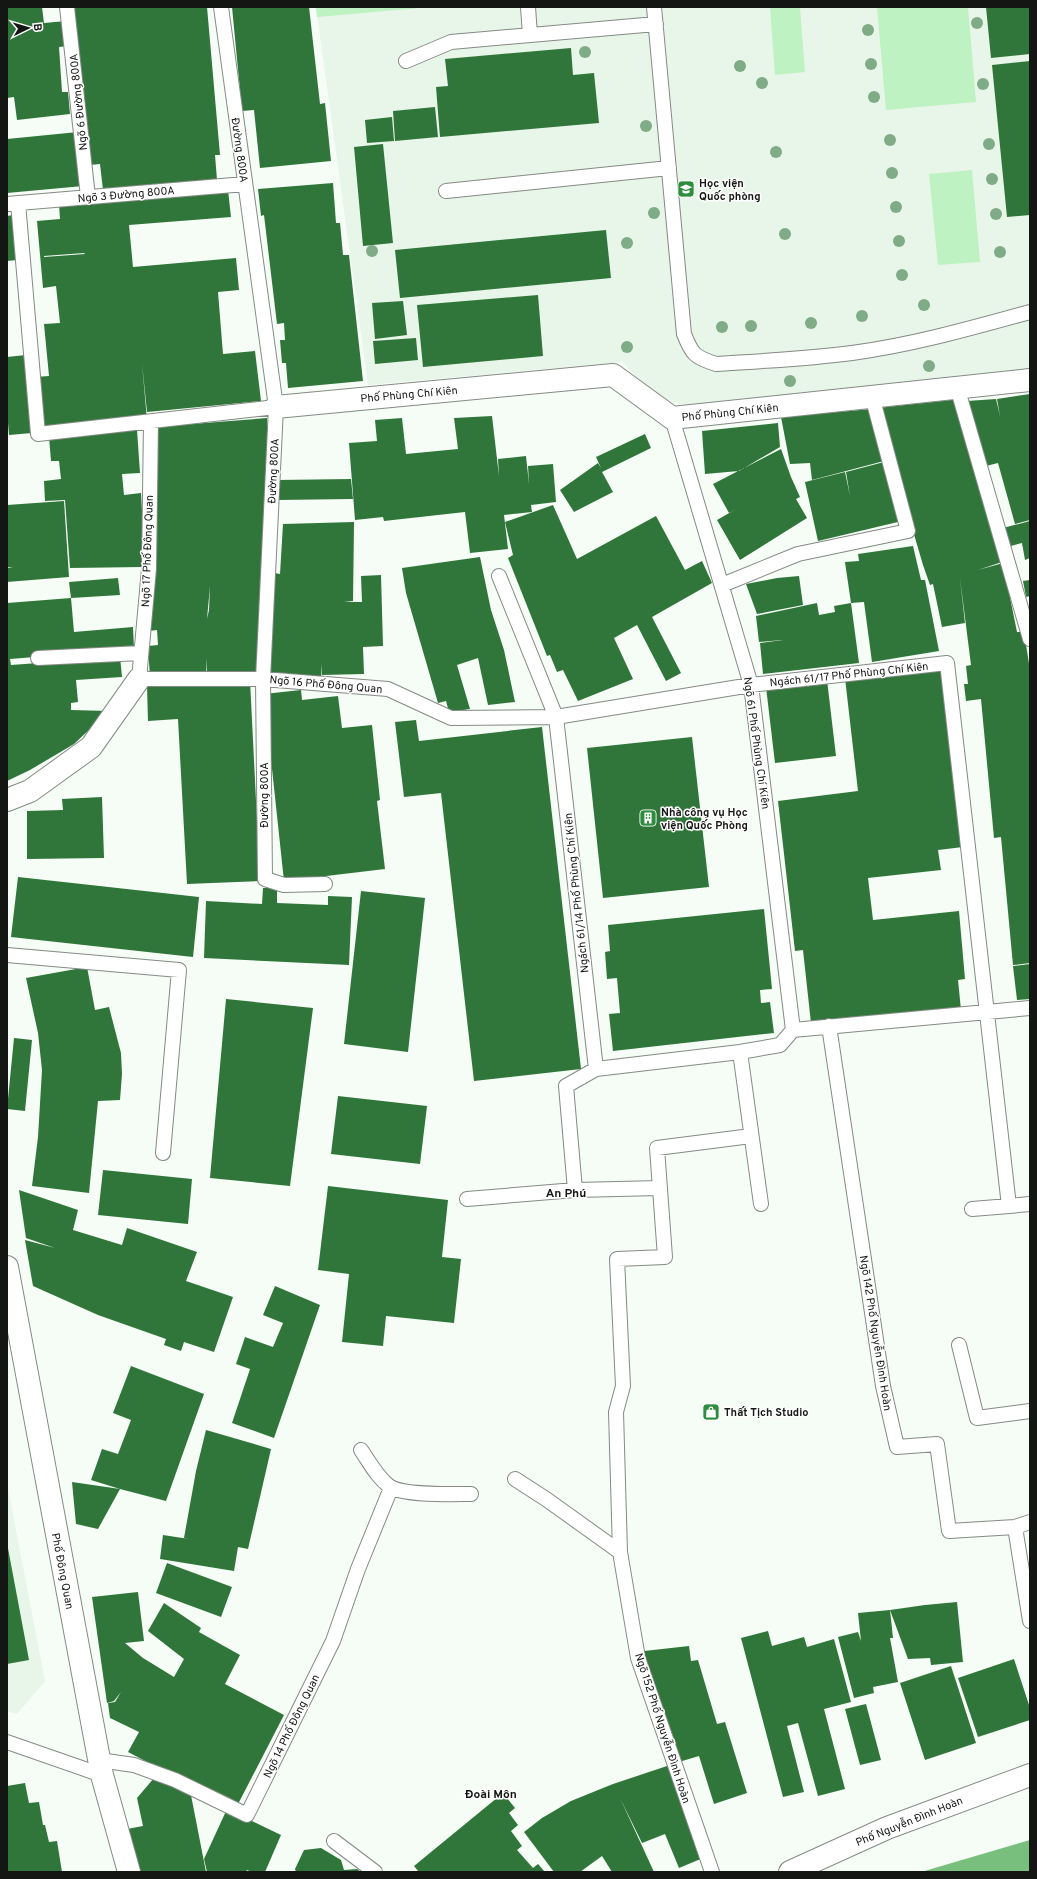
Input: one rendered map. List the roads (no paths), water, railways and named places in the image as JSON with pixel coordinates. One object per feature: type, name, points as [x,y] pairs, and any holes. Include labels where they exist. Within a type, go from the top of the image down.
[{"type":"street","name":"Phố Phùng Chí Kiên","points":[[276,407],[613,375],[672,418],[1030,380]]},
{"type":"street","points":[[7,800],[30,791],[91,746],[139,679]]},
{"type":"street","name":"Phố Đông Quan","points":[[7,1267],[9,1289],[100,1768],[129,1872]]},
{"type":"street","name":"Phố Nguyễn Đình Hoàn","points":[[790,1872],[887,1828],[1030,1775]]},
{"type":"lane","name":"Ngõ 6 Đường 800A","points":[[67,7],[88,197]]},
{"type":"lane","name":"Đường 800A","points":[[221,7],[276,407],[263,679],[265,879],[284,885],[325,884]]},
{"type":"lane","points":[[528,7],[530,36]]},
{"type":"lane","points":[[654,7],[684,334],[692,352],[703,360],[716,364],[812,358],[854,353],[949,334],[1030,312]]},
{"type":"lane","points":[[406,61],[451,42],[656,24]]},
{"type":"lane","points":[[446,191],[669,168]]},
{"type":"lane","name":"Ngõ 3 Đường 800A","points":[[12,203],[245,184]]},
{"type":"lane","points":[[12,203],[38,434],[276,407]]},
{"type":"lane","points":[[957,387],[1030,639]]},
{"type":"lane","points":[[722,585],[798,554],[908,531],[872,396]]},
{"type":"lane","name":"Ngõ 61 Phố Phùng Chí Kiên","points":[[672,418],[751,685],[794,1030]]},
{"type":"lane","name":"Ngõ 17 Phố Đông Quan","points":[[139,679],[149,569],[151,422]]},
{"type":"lane","name":"Ngách 61/14 Phố Phùng Chí Kiên","points":[[499,576],[556,717],[596,1070]]},
{"type":"lane","points":[[38,658],[141,653]]},
{"type":"lane","name":"Ngách 61/17 Phố Phùng Chí Kiên","points":[[751,685],[947,663],[987,1012]]},
{"type":"lane","name":"Ngõ 16 Phố Đông Quan","points":[[139,679],[263,679],[388,689],[451,718],[556,717]]},
{"type":"lane","points":[[556,717],[751,685]]},
{"type":"lane","points":[[7,955],[179,970],[163,1153]]},
{"type":"lane","points":[[575,1190],[566,1086],[596,1070],[740,1052],[780,1045],[794,1030],[1030,1008]]},
{"type":"lane","points":[[987,1012],[1008,1206]]},
{"type":"lane","name":"Ngõ 142 Phố Nguyễn Đình Hoàn","points":[[829,1026],[883,1386],[897,1447],[937,1444],[950,1532],[1015,1527],[1030,1522]]},
{"type":"lane","points":[[740,1052],[761,1204]]},
{"type":"lane","name":"Ngõ 152 Phố Nguyễn Đình Hoàn","points":[[712,1872],[638,1658],[620,1552],[616,1412],[623,1386],[617,1259],[665,1257],[657,1148],[751,1136]]},
{"type":"lane","points":[[467,1199],[575,1190],[660,1188]]},
{"type":"lane","points":[[972,1209],[1030,1204]]},
{"type":"lane","points":[[959,1345],[977,1418],[1030,1411]]},
{"type":"lane","points":[[361,1450],[379,1477],[391,1488],[414,1493],[472,1494]]},
{"type":"lane","points":[[515,1479],[546,1499],[620,1552]]},
{"type":"lane","name":"Ngõ 14 Phố Đông Quan","points":[[100,1768],[134,1764],[169,1777],[247,1815],[333,1641],[358,1569],[391,1488]]},
{"type":"lane","points":[[1015,1527],[1030,1621]]},
{"type":"lane","points":[[7,1742],[100,1768]]},
{"type":"lane","points":[[334,1841],[375,1872]]},
{"type":"place","name":"Học viện Quốc phòng","points":[[686,189]]},
{"type":"place","name":"Nhà công vụ Học viện Quốc Phòng","points":[[648,818]]},
{"type":"place","name":"Thất Tịch Studio","points":[[711,1412]]},
{"type":"district","name":"An Phú","points":[[566,1193]]},
{"type":"district","name":"Đoài Môn","points":[[491,1794]]}]
